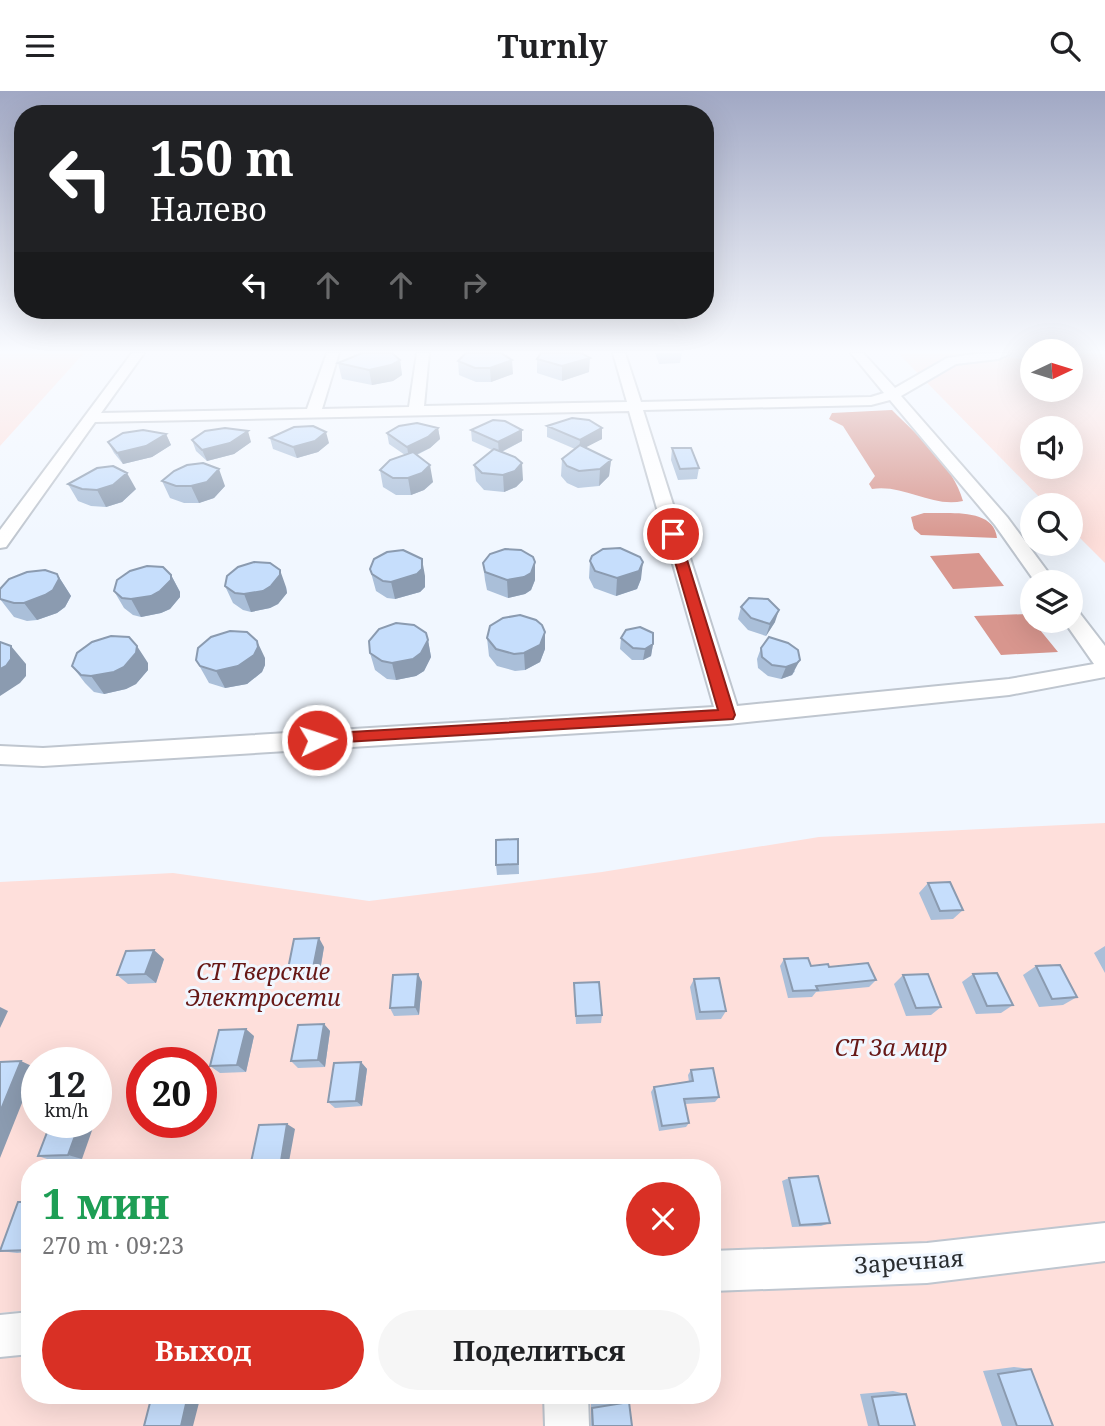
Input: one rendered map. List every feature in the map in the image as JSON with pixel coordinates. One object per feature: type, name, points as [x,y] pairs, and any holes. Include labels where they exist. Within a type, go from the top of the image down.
[{"type":"street","points":[[0,543],[94,415]]},
{"type":"street","points":[[92,418],[211,415]]},
{"type":"street","points":[[637,415],[727,715]]},
{"type":"street","points":[[910,415],[1001,521],[1037,570]]},
{"type":"street","points":[[0,755],[43,757],[727,715],[1009,687],[1105,665],[1083,633]]},
{"type":"street","name":"Заречная","points":[[721,1271],[928,1263],[1105,1242]]},
{"type":"street","points":[[0,1336],[21,1334]]},
{"type":"street","points":[[566,1404],[567,1426]]},
{"type":"green space","points":[[0,415],[28,415],[0,446]]},
{"type":"green space","points":[[959,415],[1105,415],[1105,563],[1083,541],[1083,493],[1035,493],[1022,479],[1083,479],[1083,416],[1020,416],[1020,477]]},
{"type":"green space","name":"СТ За мир","points":[[1105,823],[1105,1426],[0,1426],[0,1355],[21,1354],[21,1404],[721,1404],[721,1159],[21,1159],[21,1311],[0,1313],[0,882],[173,873],[369,901],[602,872],[819,837]]},
{"type":"shaded area","points":[[831,415],[897,415],[943,463],[963,501],[940,501],[884,488],[872,489],[869,484],[875,476],[843,426],[829,419]]},
{"type":"shaded area","points":[[924,513],[956,513],[979,517],[994,528],[997,538],[921,535],[914,529],[911,517]]},
{"type":"shaded area","points":[[979,553],[1004,586],[953,589],[930,556]]},
{"type":"shaded area","points":[[1020,614],[1020,633],[1042,633],[1058,652],[1001,655],[974,616]]},
{"type":"building","points":[[572,418],[589,420],[602,428],[580,440],[547,426]]},
{"type":"building","points":[[493,420],[505,421],[522,430],[498,442],[471,430]]},
{"type":"building","points":[[417,423],[438,428],[428,437],[407,447],[387,433],[399,426]]},
{"type":"building","points":[[313,426],[326,432],[315,441],[293,447],[270,438],[294,427]]},
{"type":"building","points":[[225,428],[248,431],[230,443],[202,450],[192,440],[205,431]]},
{"type":"building","points":[[143,430],[166,434],[146,446],[117,453],[108,442],[123,433]]},
{"type":"building","points":[[580,445],[611,460],[600,469],[579,471],[567,466],[562,459]]},
{"type":"building","points":[[672,448],[691,448],[699,468],[680,469]]},
{"type":"building","points":[[494,449],[515,457],[522,463],[515,471],[503,475],[482,473],[474,465]]},
{"type":"building","points":[[413,452],[430,465],[422,473],[408,478],[393,478],[380,470],[390,460]]},
{"type":"building","points":[[203,463],[219,469],[207,482],[176,486],[162,481],[187,465]]},
{"type":"building","points":[[113,466],[127,473],[113,485],[97,490],[68,484],[97,468]]},
{"type":"building","points":[[620,548],[640,557],[643,562],[639,571],[617,578],[595,571],[590,561],[592,556],[603,549]]},
{"type":"building","points":[[505,549],[521,550],[533,557],[535,562],[531,573],[507,580],[485,572],[483,563],[490,554]]},
{"type":"building","points":[[403,550],[422,559],[422,569],[417,574],[391,582],[383,581],[372,574],[370,569],[374,559],[387,552]]},
{"type":"building","points":[[254,562],[270,563],[280,570],[280,575],[271,586],[263,591],[244,594],[235,593],[225,586],[227,576],[238,567]]},
{"type":"building","points":[[147,566],[163,567],[171,575],[171,580],[151,596],[122,598],[114,591],[117,580],[130,571]]},
{"type":"building","points":[[45,570],[57,574],[59,579],[53,590],[24,603],[0,599],[0,589],[9,579],[27,572]]},
{"type":"building","points":[[749,598],[768,599],[779,610],[770,624],[751,618],[741,607]]},
{"type":"building","points":[[520,615],[542,625],[545,632],[540,645],[524,653],[514,654],[496,649],[487,638],[490,626],[503,618]]},
{"type":"building","points":[[396,623],[414,625],[426,633],[428,640],[421,653],[413,659],[392,663],[382,661],[370,653],[369,641],[379,629]]},
{"type":"building","points":[[640,627],[653,633],[653,644],[645,649],[633,648],[621,638],[626,630]]},
{"type":"building","points":[[230,631],[247,632],[257,641],[258,647],[254,655],[238,666],[216,671],[200,666],[196,660],[198,648],[211,637]]},
{"type":"building","points":[[111,636],[129,637],[137,646],[136,653],[124,667],[114,672],[91,676],[81,675],[72,666],[77,653],[92,642]]},
{"type":"building","points":[[769,637],[788,643],[798,650],[800,660],[786,667],[772,665],[762,657],[761,648]]},
{"type":"building","points":[[0,642],[11,646],[11,659],[0,669]]},
{"type":"building","points":[[518,839],[518,864],[496,865],[496,840]]},
{"type":"building","points":[[950,882],[963,910],[940,911],[928,883]]},
{"type":"building","points":[[319,938],[313,968],[288,969],[294,939]]},
{"type":"building","points":[[154,950],[145,974],[117,975],[126,951]]},
{"type":"building","points":[[808,958],[811,966],[868,963],[876,980],[816,986],[818,990],[793,991],[784,959]]},
{"type":"building","points":[[1060,965],[1077,997],[1052,999],[1036,966]]},
{"type":"building","points":[[997,973],[1013,1005],[987,1006],[973,974]]},
{"type":"building","points":[[418,974],[415,1007],[390,1008],[393,975]]},
{"type":"building","points":[[928,974],[941,1007],[916,1008],[903,975]]},
{"type":"building","points":[[719,978],[726,1011],[700,1012],[694,979]]},
{"type":"building","points":[[599,982],[602,1015],[576,1016],[574,983]]},
{"type":"building","points":[[324,1024],[318,1060],[291,1061],[298,1025]]},
{"type":"building","points":[[246,1029],[237,1065],[217,1066],[217,1047],[215,1047],[219,1030]]},
{"type":"building","points":[[21,1061],[0,1112],[0,1062]]},
{"type":"building","points":[[361,1062],[356,1101],[328,1102],[334,1063]]},
{"type":"building","points":[[713,1068],[719,1097],[684,1099],[689,1123],[662,1126],[654,1087],[693,1081],[691,1070]]},
{"type":"building","points":[[287,1124],[281,1159],[252,1159],[259,1125]]},
{"type":"building","points":[[45,1138],[74,1138],[68,1155],[38,1156]]},
{"type":"building","points":[[818,1176],[830,1223],[800,1225],[789,1178]]},
{"type":"building","points":[[18,1202],[21,1202],[21,1250],[0,1251]]},
{"type":"building","points":[[1031,1369],[1053,1426],[1017,1426],[998,1374]]},
{"type":"building","points":[[906,1394],[915,1426],[879,1426],[872,1397]]},
{"type":"building","points":[[150,1404],[186,1404],[181,1426],[144,1426]]},
{"type":"building","points":[[629,1404],[632,1426],[593,1426],[592,1408]]},
{"type":"route","points":[[317,740],[727,715],[673,534]]},
{"type":"park label","name":"СТ Тверские Электросети","points":[[263,985]]}]
